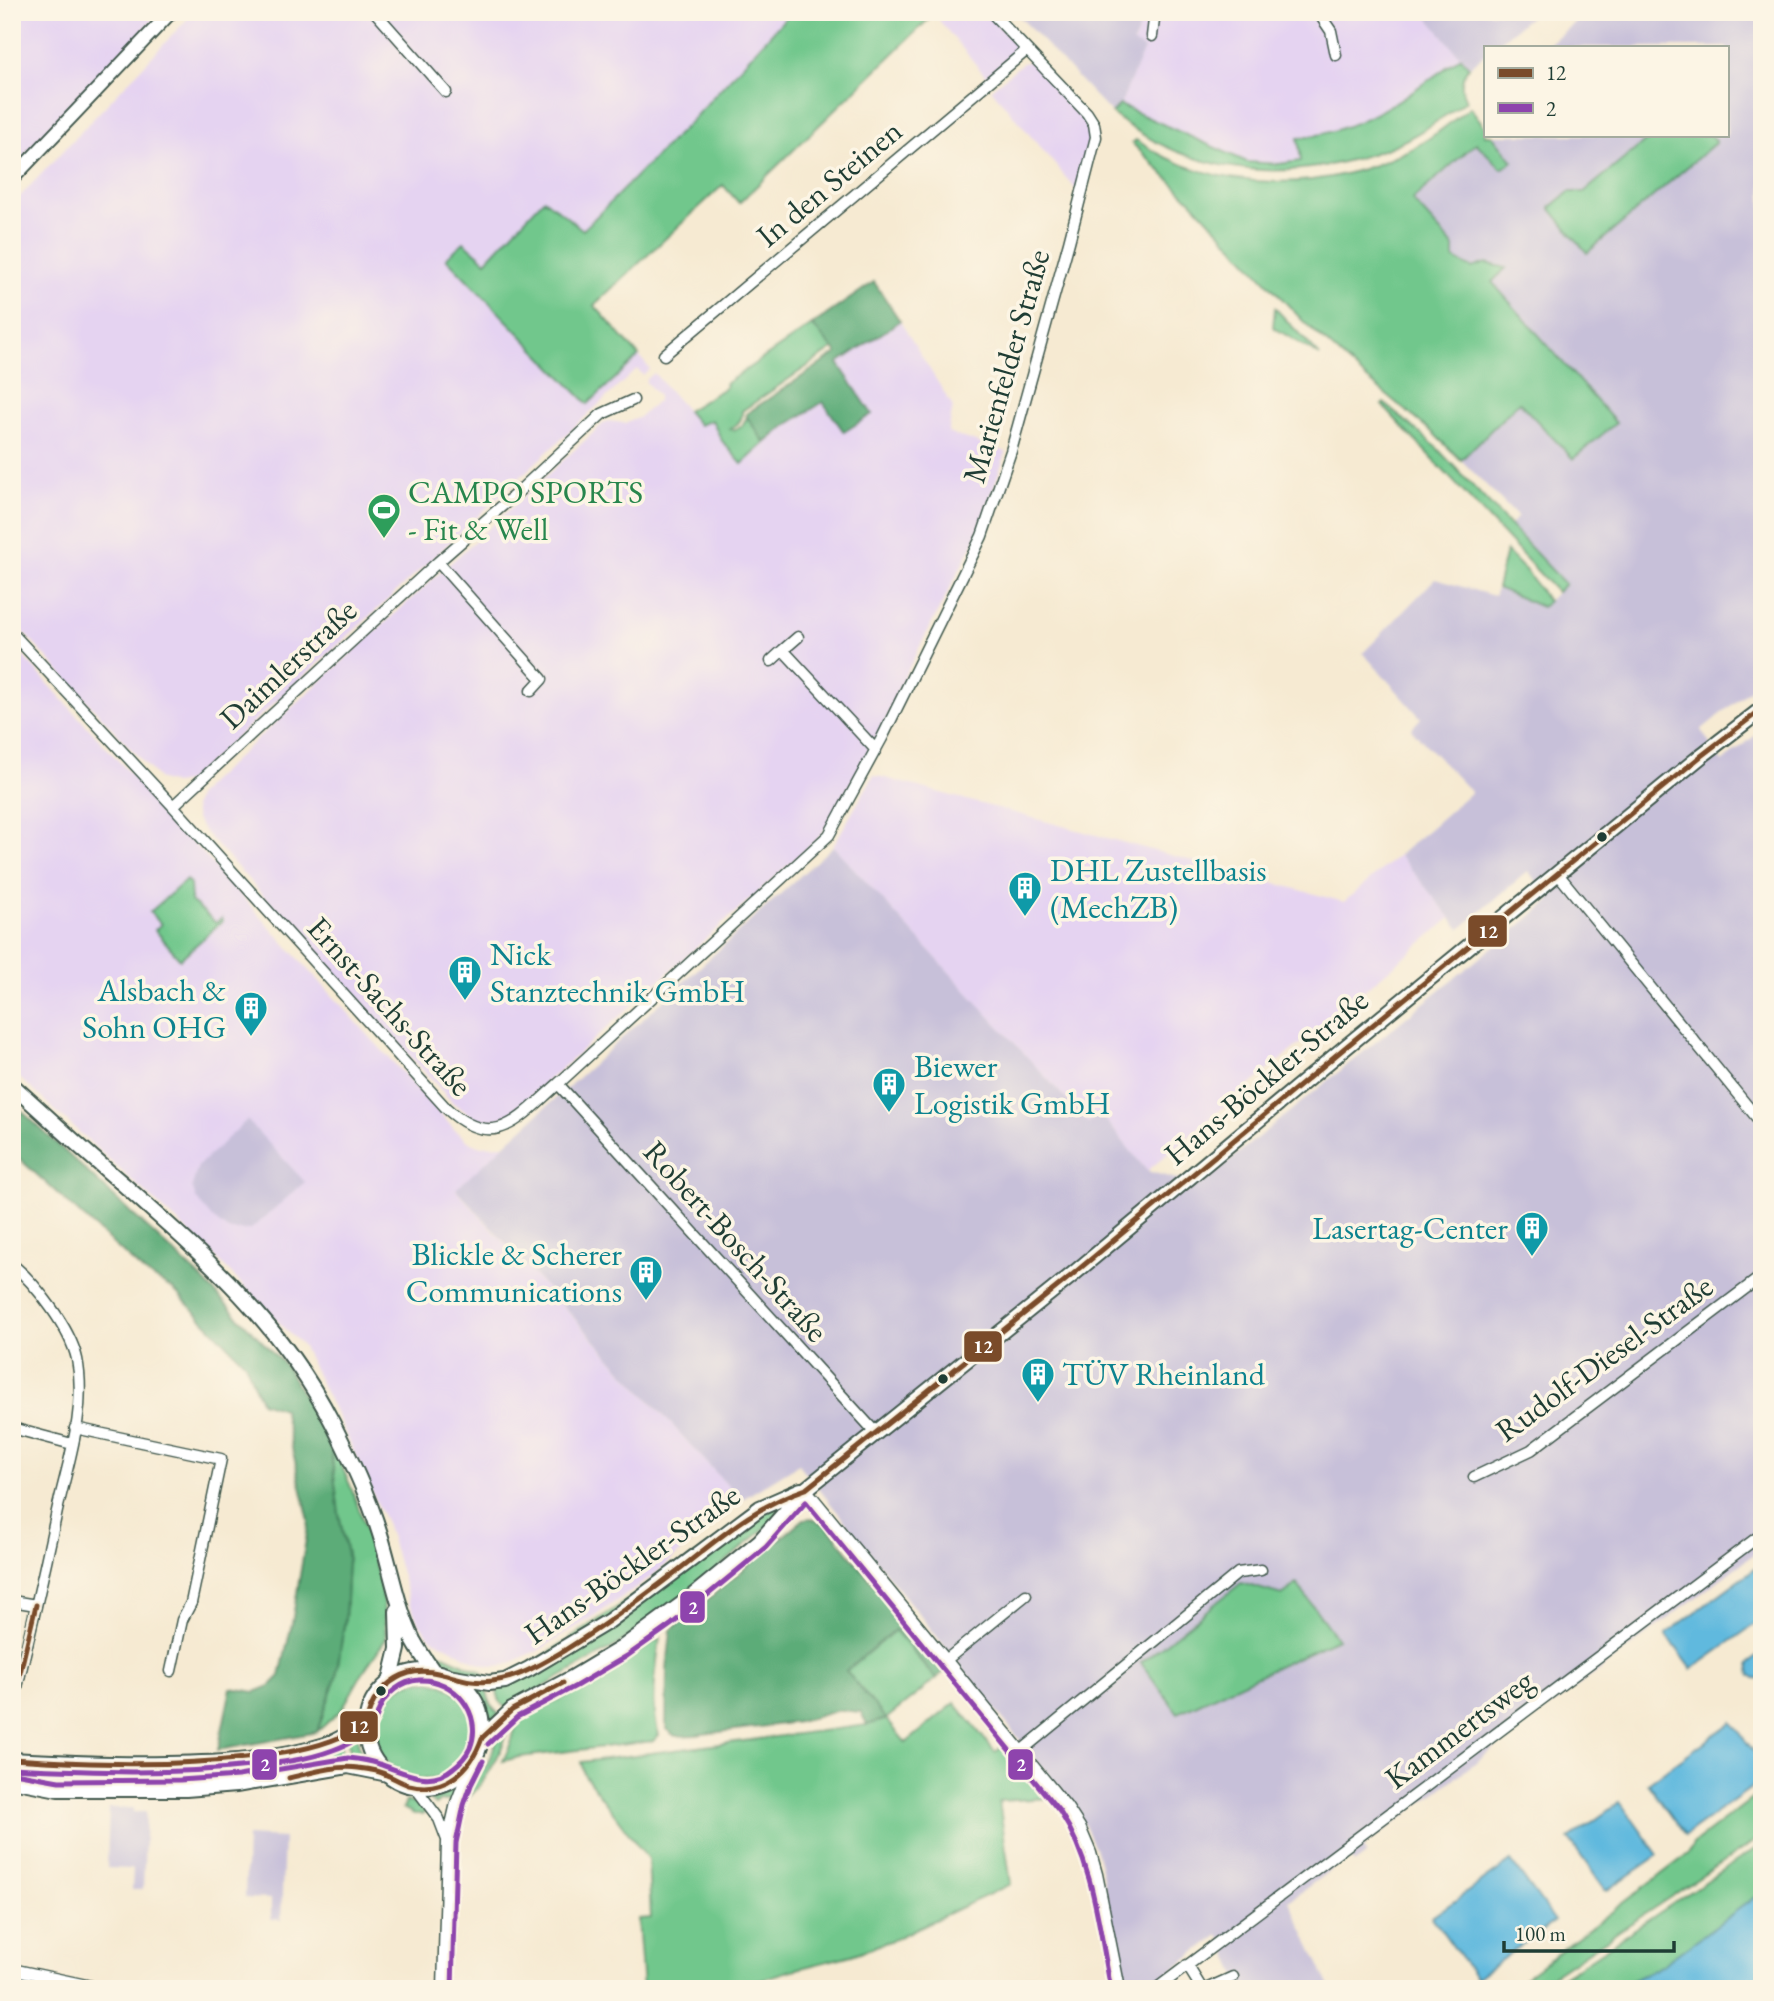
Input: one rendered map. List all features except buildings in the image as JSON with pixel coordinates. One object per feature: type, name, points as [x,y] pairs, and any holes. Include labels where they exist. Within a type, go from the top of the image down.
[{"type":"main road","name":"Hans-Böckler-Straße","points":[[482,1738],[512,1710],[622,1648],[666,1617],[760,1541],[806,1489],[1072,1275],[1378,1020],[1762,709]]},
{"type":"main road","points":[[12,1085],[201,1253],[287,1350],[319,1400],[355,1469],[379,1533],[396,1595],[413,1640],[441,1674],[467,1689],[481,1716],[482,1738],[477,1753],[470,1766],[459,1776],[445,1784],[430,1787],[401,1783],[377,1764],[370,1750],[366,1736],[367,1720],[374,1699],[390,1682],[411,1672],[441,1674]]},
{"type":"main road","name":"Hans-Böckler-Straße","points":[[441,1674],[489,1683],[505,1681],[529,1669],[609,1621],[760,1508],[806,1489]]},
{"type":"main road","points":[[390,1682],[398,1649],[396,1595]]},
{"type":"street","points":[[12,179],[171,12]]},
{"type":"street","points":[[374,12],[446,92]]},
{"type":"street","name":"Marienfelder Straße","points":[[829,835],[876,750],[966,572],[997,496],[1038,359],[1094,151],[1094,124],[1087,113],[991,12]]},
{"type":"street","points":[[1152,36],[1155,12]]},
{"type":"street","points":[[1318,12],[1331,32],[1336,55]]},
{"type":"street","name":"In den Steinen","points":[[664,355],[1027,50]]},
{"type":"street","name":"Daimlerstraße","points":[[173,806],[602,414],[633,400]]},
{"type":"street","points":[[438,562],[542,679],[531,691]]},
{"type":"street","name":"Ernst-Sachs-Straße","points":[[12,633],[173,806],[439,1101],[459,1120],[483,1130],[509,1125],[558,1084],[829,835]]},
{"type":"street","points":[[771,661],[798,637]]},
{"type":"street","points":[[783,650],[876,750]]},
{"type":"street","points":[[1558,874],[1762,1124]]},
{"type":"street","name":"Robert-Bosch-Straße","points":[[558,1084],[876,1433]]},
{"type":"street","points":[[12,1264],[50,1306],[64,1326],[72,1343],[80,1376],[72,1444],[12,1708]]},
{"type":"street","name":"Rudolf-Diesel-Straße","points":[[1474,1478],[1531,1450],[1762,1276]]},
{"type":"street","points":[[12,1428],[72,1444]]},
{"type":"street","points":[[75,1428],[221,1459],[191,1603],[182,1620],[171,1671]]},
{"type":"street","points":[[806,1489],[1067,1807],[1080,1827],[1097,1874],[1120,1989]]},
{"type":"street","name":"Kammertsweg","points":[[1156,1989],[1762,1534]]},
{"type":"street","points":[[1021,1751],[1238,1573],[1261,1570]]},
{"type":"street","points":[[946,1660],[1026,1595]]},
{"type":"street","points":[[12,1601],[36,1605]]},
{"type":"street","points":[[12,1759],[89,1764],[214,1762],[271,1755],[327,1743],[355,1730],[367,1720]]},
{"type":"street","points":[[443,1989],[447,1842],[456,1803],[470,1766]]},
{"type":"street","points":[[12,1781],[58,1790],[186,1790],[236,1786],[348,1767],[388,1775]]},
{"type":"street","points":[[415,1787],[439,1819],[447,1842]]},
{"type":"street","points":[[1187,1965],[1204,1989],[1233,1977]]},
{"type":"street","points":[[12,1969],[106,1989]]},
{"type":"shaded area","points":[[12,12],[161,12],[12,169]]},
{"type":"shaded area","points":[[194,12],[791,12],[692,120],[583,230],[544,199],[486,261],[446,258],[588,403],[639,356],[650,369],[643,375],[637,369],[187,782],[174,784],[160,780],[12,620],[12,205]]},
{"type":"shaded area","points":[[932,12],[985,12],[1017,45],[1018,52],[988,79]]},
{"type":"shaded area","points":[[1015,12],[1147,12],[1133,43],[1144,49],[1120,105],[1111,113]]},
{"type":"shaded area","points":[[1147,12],[1423,12],[1461,57],[1375,115],[1338,131],[1299,138],[1302,161],[1279,164],[1247,162],[1120,105],[1144,49],[1133,44]]},
{"type":"shaded area","points":[[1423,12],[1536,12],[1494,46],[1484,46],[1484,55],[1469,67]]},
{"type":"shaded area","points":[[1587,12],[1762,12],[1762,680],[1701,730],[1722,762],[1762,730],[1762,1548],[1364,1846],[1366,1855],[1355,1863],[1348,1857],[1289,1901],[1331,1989],[1243,1989],[1219,1935],[1146,1989],[1127,1988],[1123,1982],[1102,1873],[1095,1847],[1084,1824],[1071,1804],[799,1464],[741,1500],[456,1189],[833,846],[1088,1123],[1100,1113],[1147,1171],[1199,1185],[1551,900],[1528,871],[1460,929],[1399,855],[1471,792],[1411,729],[1421,718],[1363,653],[1435,579],[1494,596],[1497,588],[1542,607],[1565,584],[1510,525],[1518,517],[1461,460],[1519,402],[1616,422],[1492,282],[1505,269],[1472,268],[1454,259],[1454,247],[1412,200],[1476,142],[1502,169],[1512,161],[1493,136],[1728,136],[1728,46],[1546,46]]},
{"type":"shaded area","points":[[1031,61],[1085,119],[1090,135],[1078,192],[991,89],[1023,63]]},
{"type":"shaded area","points":[[900,321],[953,407],[948,433],[1006,452],[976,538],[903,679],[886,720],[818,838],[513,1112],[499,1119],[476,1119],[452,1102],[204,831],[196,819],[194,807],[197,797],[604,423],[625,423],[638,418],[658,401],[658,395],[645,381],[654,373],[699,425],[711,420],[722,441],[742,464],[787,425],[823,401],[872,414],[838,363]]},
{"type":"shaded area","points":[[12,644],[454,1129],[468,1141],[481,1146],[505,1145],[456,1190],[741,1500],[656,1573],[543,1648],[506,1665],[493,1666],[481,1664],[431,1638],[419,1623],[410,1604],[387,1525],[303,1347],[207,1249],[12,1071]]},
{"type":"shaded area","points":[[874,775],[1344,902],[1399,855],[1451,918],[1147,1171],[1100,1113],[1088,1123],[833,846]]},
{"type":"shaded area","points":[[247,1120],[305,1182],[250,1230],[228,1230],[211,1217],[196,1199],[192,1186],[198,1166]]},
{"type":"shaded area","points":[[109,1808],[133,1808],[133,1812],[146,1812],[143,1890],[132,1890],[133,1869],[107,1868]]},
{"type":"shaded area","points":[[247,1836],[284,1838],[281,1920],[271,1919],[271,1899],[245,1898]]},
{"type":"green space","points":[[791,12],[934,14],[739,203],[723,185],[594,305],[639,356],[588,404],[446,258],[464,242],[486,261],[544,199],[583,230],[692,120]]},
{"type":"green space","points":[[1461,57],[1469,67],[1462,83],[1466,101],[1398,144],[1352,160],[1315,167],[1244,169],[1210,162],[1176,151],[1143,135],[1111,113],[1120,105],[1247,162],[1279,164],[1301,161],[1298,138],[1343,128],[1364,119],[1404,97]]},
{"type":"green space","points":[[1470,107],[1484,126],[1484,136],[1493,136],[1513,161],[1502,169],[1476,143],[1412,200],[1454,247],[1454,259],[1472,268],[1486,263],[1506,268],[1492,282],[1616,423],[1573,459],[1519,402],[1461,460],[1303,321],[1193,203],[1132,143],[1136,140],[1167,158],[1200,171],[1271,182],[1342,175],[1409,150],[1433,136]]},
{"type":"green space","points":[[1652,136],[1712,136],[1716,141],[1587,253],[1550,208],[1569,192],[1584,192]]},
{"type":"green space","points":[[874,282],[900,321],[838,363],[872,414],[844,432],[823,402],[765,443],[746,414],[837,353],[812,325]]},
{"type":"green space","points":[[1275,308],[1320,356],[1273,327]]},
{"type":"green space","points":[[812,325],[834,348],[742,411],[740,420],[730,429],[742,426],[747,417],[765,443],[742,464],[722,441],[712,420],[699,425],[687,411],[726,387],[725,384]]},
{"type":"green space","points":[[1384,403],[1435,446],[1565,584],[1557,592],[1382,405]]},
{"type":"green space","points":[[1506,551],[1525,570],[1548,601],[1542,607],[1497,588]]},
{"type":"green space","points":[[186,880],[190,884],[191,901],[216,923],[222,918],[223,921],[180,959],[155,930],[161,924],[150,912]]},
{"type":"green space","points":[[12,1102],[200,1277],[285,1365],[329,1437],[348,1560],[345,1619],[336,1677],[317,1732],[218,1750],[231,1688],[255,1692],[270,1686],[280,1676],[292,1623],[309,1521],[283,1409],[261,1402],[245,1363],[173,1289],[145,1273],[12,1152]]},
{"type":"green space","points":[[329,1437],[369,1537],[383,1599],[386,1639],[342,1709],[317,1732],[336,1677],[345,1619],[348,1560]]},
{"type":"green space","points":[[776,1507],[778,1511],[773,1521],[708,1577],[619,1644],[506,1708],[500,1702],[496,1688],[756,1515]]},
{"type":"green space","points":[[811,1518],[827,1526],[944,1671],[936,1679],[895,1630],[846,1671],[886,1719],[867,1725],[861,1712],[839,1710],[799,1722],[675,1736],[666,1729],[671,1630],[804,1519]]},
{"type":"green space","points":[[1241,1583],[1282,1595],[1297,1584],[1337,1639],[1178,1713],[1141,1663]]},
{"type":"green space","points":[[895,1630],[936,1679],[886,1719],[906,1743],[955,1703],[995,1752],[1004,1746],[1047,1798],[999,1801],[1011,1884],[892,1940],[852,1955],[733,1988],[732,1984],[714,1989],[643,1989],[638,1919],[651,1918],[648,1859],[584,1774],[581,1762],[867,1725],[885,1720],[846,1671]]},
{"type":"green space","points":[[660,1638],[654,1699],[659,1735],[653,1741],[503,1761],[516,1725],[527,1716],[587,1685]]},
{"type":"green space","points":[[432,1650],[486,1676],[448,1663],[428,1652]]},
{"type":"green space","points":[[414,1681],[434,1681],[459,1695],[470,1711],[473,1730],[470,1749],[459,1765],[434,1779],[414,1779],[397,1771],[383,1757],[375,1740],[375,1720],[383,1703],[397,1689]]},
{"type":"green space","points":[[476,1688],[486,1688],[490,1704],[499,1714],[491,1721],[486,1704]]},
{"type":"green space","points":[[506,1722],[504,1741],[485,1779],[461,1802],[487,1764]]},
{"type":"green space","points":[[356,1732],[368,1768],[354,1764],[347,1739]]},
{"type":"green space","points":[[340,1744],[344,1763],[204,1784],[120,1786],[12,1774],[12,1763],[147,1768]]},
{"type":"green space","points":[[457,1788],[452,1800],[440,1801],[435,1805],[431,1800],[431,1798]]},
{"type":"green space","points":[[1762,1791],[1762,1836],[1532,1989],[1510,1989],[1688,1854],[1693,1844]]},
{"type":"green space","points":[[406,1801],[427,1811],[414,1814],[403,1808]]},
{"type":"green space","points":[[1762,1844],[1762,1892],[1661,1966],[1615,1989],[1545,1989]]},
{"type":"water","points":[[1762,1563],[1762,1619],[1692,1669],[1666,1634]]},
{"type":"water","points":[[1762,1654],[1762,1681],[1751,1675],[1749,1664]]},
{"type":"water","points":[[1732,1722],[1762,1763],[1762,1780],[1685,1835],[1648,1783]]},
{"type":"water","points":[[1620,1802],[1658,1855],[1606,1891],[1569,1839]]},
{"type":"water","points":[[1511,1861],[1555,1921],[1476,1978],[1432,1917]]},
{"type":"water","points":[[1762,1892],[1762,1989],[1615,1989],[1661,1966]]},
{"type":"transit line","name":"12","points":[[12,1759],[158,1764],[216,1761],[295,1751],[331,1741],[355,1730],[365,1721],[382,1691],[403,1675],[425,1671],[471,1681],[496,1681],[520,1674],[565,1650],[633,1604],[751,1515],[806,1489],[1072,1275],[1347,1046],[1762,709]]},
{"type":"transit line","name":"2","points":[[488,1744],[517,1717],[627,1656],[672,1624],[766,1547],[806,1502],[1060,1812],[1081,1853],[1088,1875],[1111,1989]]},
{"type":"transit line","name":"12","points":[[12,1707],[36,1605]]},
{"type":"transit line","name":"2","points":[[12,1768],[161,1772],[220,1769],[303,1759],[338,1748],[360,1737],[373,1725],[382,1704],[390,1694],[406,1683],[419,1680],[444,1685],[454,1692],[463,1700],[473,1723],[470,1748],[465,1757],[444,1774],[426,1778],[348,1758],[238,1776],[180,1780],[59,1781],[14,1773]]},
{"type":"transit line","name":"12","points":[[482,1738],[512,1710],[563,1683]]},
{"type":"transit line","name":"12","points":[[289,1778],[349,1767],[378,1772],[409,1785],[434,1786],[445,1783],[464,1769],[482,1738]]},
{"type":"transit line","name":"2","points":[[452,1989],[456,1843],[464,1805],[483,1761]]},
{"type":"place","name":"CAMPO SPORTS - Fit & Well","points":[[384,540]]},
{"type":"place","name":"DHL Zustellbasis (MechZB)","points":[[1025,918]]},
{"type":"place","name":"Nick Stanztechnik GmbH","points":[[465,1002]]},
{"type":"place","name":"Alsbach & Sohn OHG","points":[[251,1038]]},
{"type":"place","name":"Biewer Logistik GmbH","points":[[889,1114]]},
{"type":"place","name":"Lasertag-Center","points":[[1532,1258]]},
{"type":"place","name":"Blickle & Scherer Communications","points":[[646,1302]]},
{"type":"place","name":"TÜV Rheinland","points":[[1038,1404]]}]
